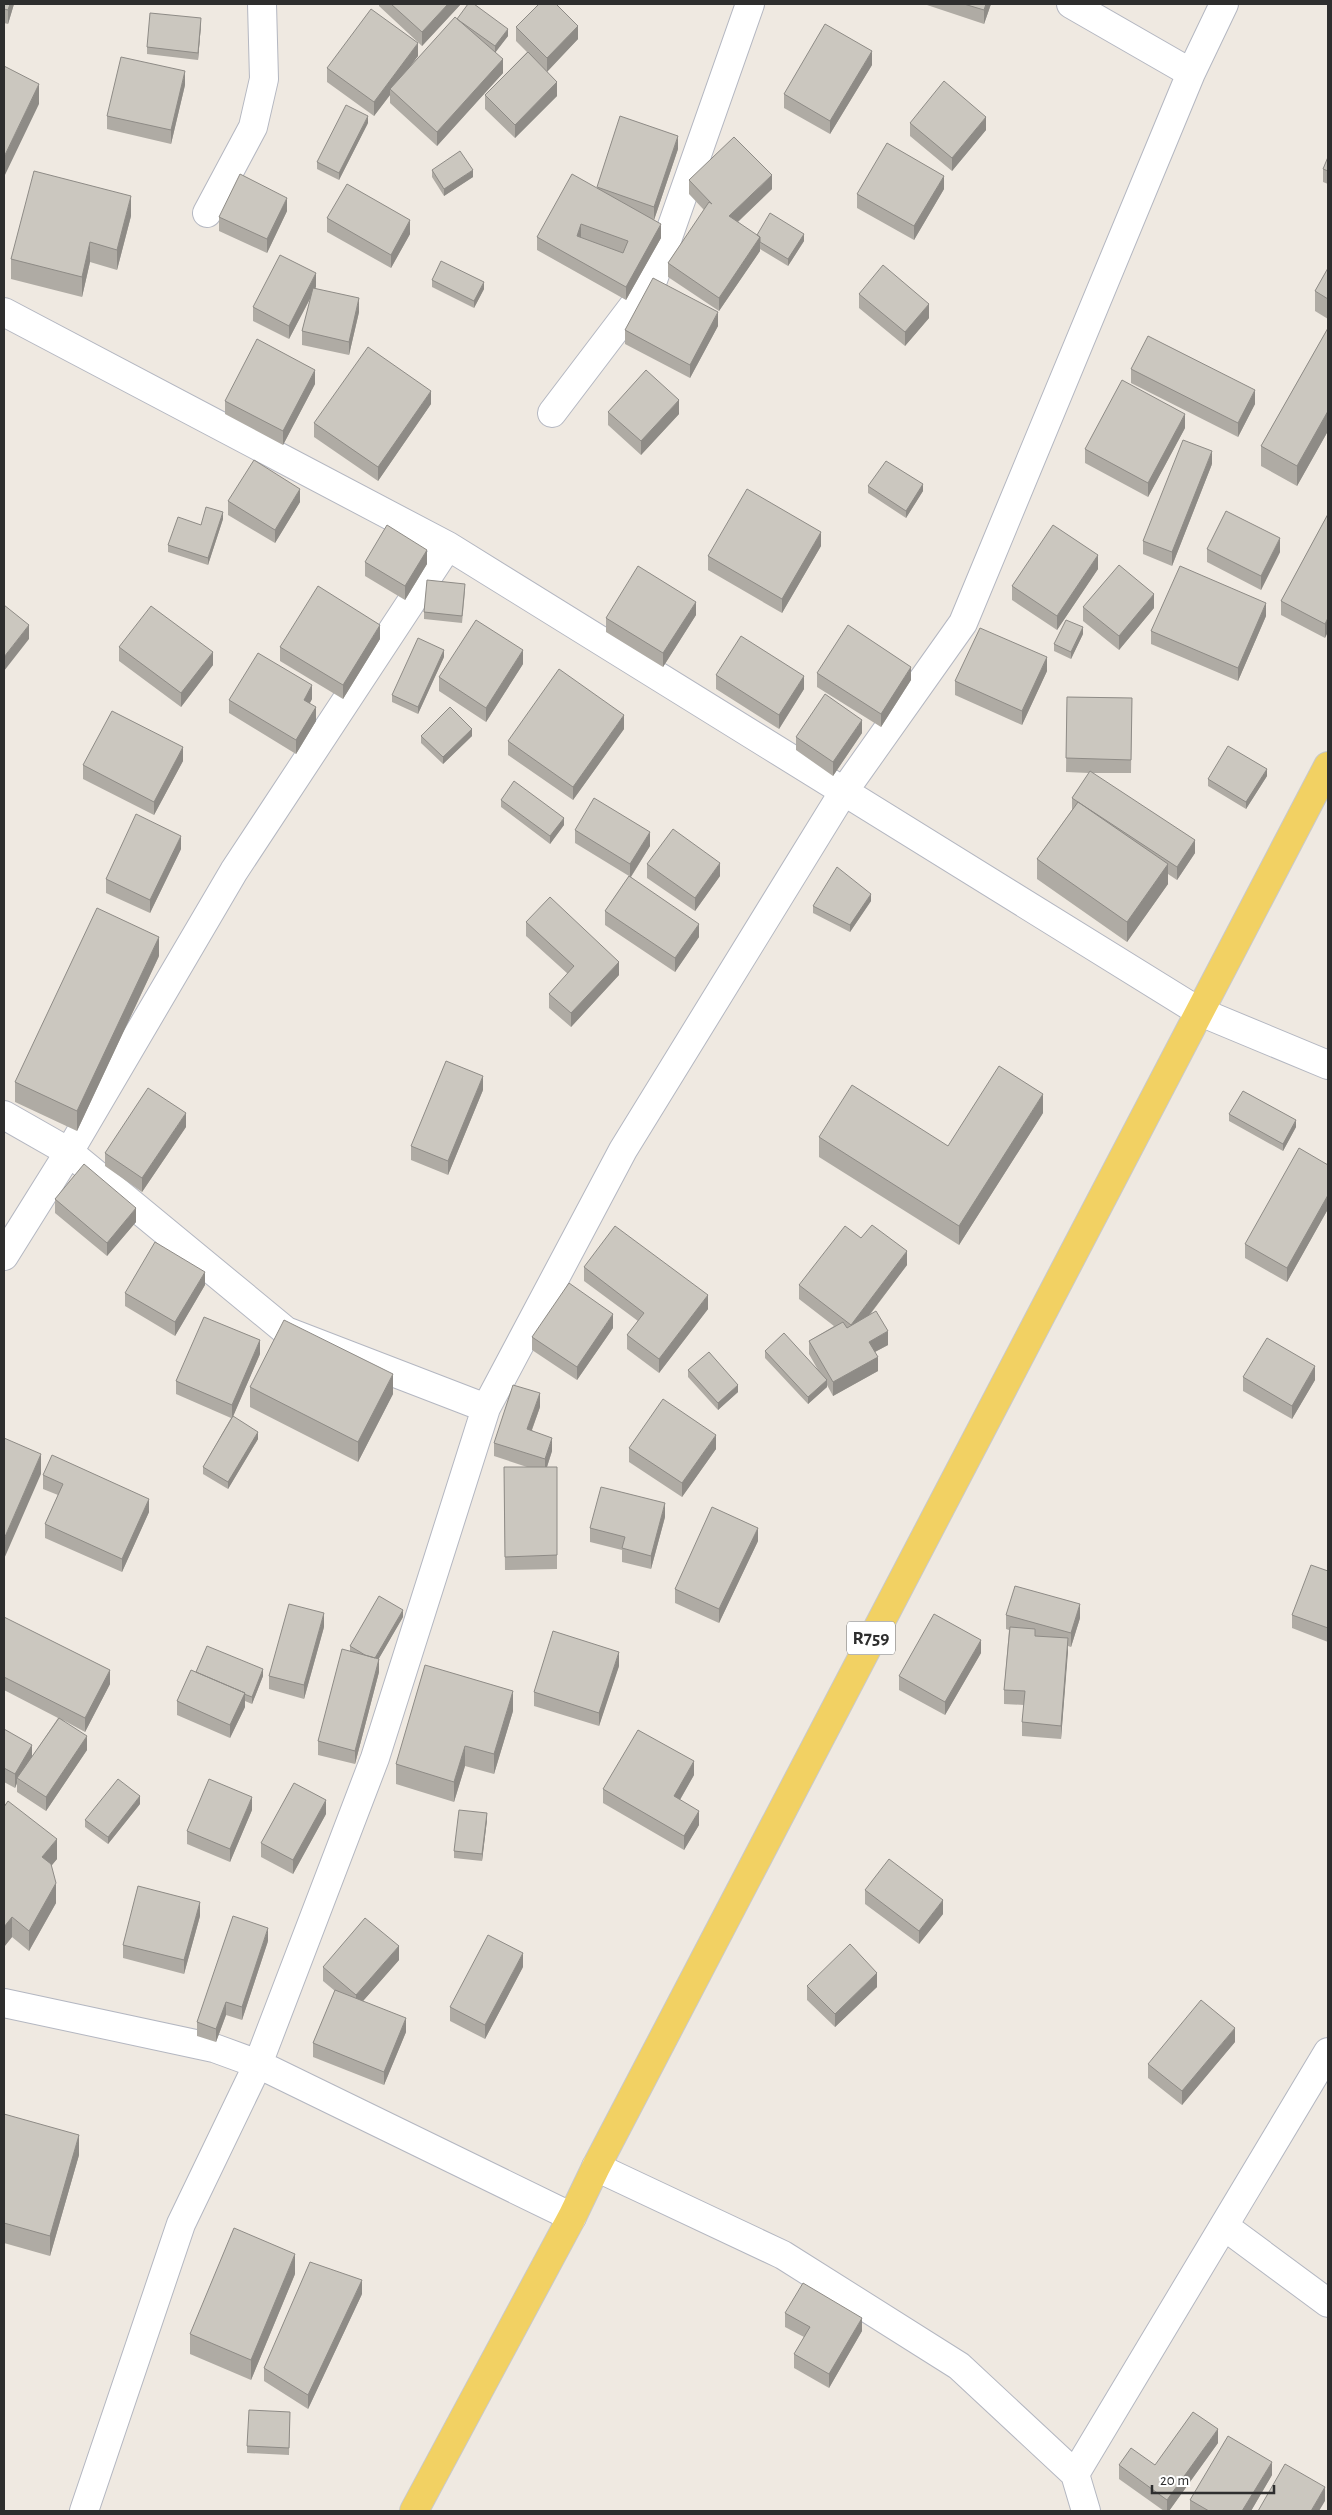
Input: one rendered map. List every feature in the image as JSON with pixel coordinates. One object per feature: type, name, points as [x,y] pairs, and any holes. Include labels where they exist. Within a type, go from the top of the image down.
[{"type":"main road","name":"R759","points":[[414,2511],[572,2217],[596,2167],[1198,1011],[1328,766]]},
{"type":"street","points":[[207,213],[253,127],[264,79],[262,4]]},
{"type":"street","points":[[552,413],[653,280],[750,4]]},
{"type":"street","points":[[1071,4],[1191,73]]},
{"type":"street","points":[[84,2511],[181,2224],[258,2064],[375,1758],[486,1408],[623,1150],[844,792],[963,623],[1191,73],[1224,4]]},
{"type":"street","points":[[4,312],[448,546],[1198,1011],[1328,1065]]},
{"type":"street","points":[[4,1256],[69,1152],[234,871],[448,546]]},
{"type":"street","points":[[4,1115],[69,1152],[286,1331],[486,1408]]},
{"type":"street","points":[[4,2003],[214,2048],[258,2064],[572,2217]]},
{"type":"street","points":[[1075,2474],[1328,2052]]},
{"type":"street","points":[[596,2167],[783,2255],[960,2366],[1075,2474],[1086,2511]]},
{"type":"street","points":[[1224,2226],[1328,2304]]},
{"type":"building","points":[[4,4],[10,4],[8,10],[4,9]]},
{"type":"building","points":[[391,4],[448,4],[422,32]]},
{"type":"building","points":[[468,4],[474,4],[508,29],[495,46],[457,19]]},
{"type":"building","points":[[539,4],[556,4],[578,26],[547,58],[516,27]]},
{"type":"building","points":[[964,4],[986,4],[984,10]]},
{"type":"building","points":[[371,9],[418,43],[374,102],[327,68]]},
{"type":"building","points":[[150,13],[201,18],[198,53],[147,47]]},
{"type":"building","points":[[455,17],[503,59],[437,132],[390,89]]},
{"type":"building","points":[[825,24],[872,51],[830,121],[784,94]]},
{"type":"building","points":[[528,52],[557,82],[515,125],[485,95]]},
{"type":"building","points":[[121,57],[185,71],[171,130],[107,116]]},
{"type":"building","points":[[4,66],[39,84],[4,157]]},
{"type":"building","points":[[944,81],[986,117],[952,158],[910,123]]},
{"type":"building","points":[[346,105],[368,116],[339,173],[317,162]]},
{"type":"building","points":[[620,116],[678,136],[654,207],[597,187]]},
{"type":"building","points":[[734,137],[772,175],[729,216],[760,237],[719,298],[668,263],[709,202],[712,204],[689,180]]},
{"type":"building","points":[[887,143],[944,176],[914,226],[857,194]]},
{"type":"building","points":[[460,151],[473,170],[444,189],[432,170]]},
{"type":"building","points":[[1328,157],[1328,171],[1323,169]]},
{"type":"building","points":[[34,171],[131,196],[117,250],[90,242],[82,277],[11,259]]},
{"type":"building","points":[[240,174],[287,198],[267,239],[219,217]]},
{"type":"building","points":[[572,174],[661,224],[626,287],[537,237]],"holes":[[[581,224],[628,241],[623,253],[577,236]]]},
{"type":"building","points":[[347,184],[410,220],[391,255],[327,218]]},
{"type":"building","points":[[770,213],[804,234],[788,259],[760,242],[760,237],[757,235]]},
{"type":"building","points":[[280,255],[316,273],[289,326],[253,307]]},
{"type":"building","points":[[441,261],[484,282],[474,301],[432,280]]},
{"type":"building","points":[[883,265],[929,304],[905,332],[859,294]]},
{"type":"building","points":[[1328,268],[1328,299],[1315,291]]},
{"type":"building","points":[[653,278],[718,312],[690,365],[625,330]]},
{"type":"building","points":[[313,288],[359,298],[349,342],[302,331]]},
{"type":"building","points":[[1328,328],[1328,411],[1297,466],[1261,446]]},
{"type":"building","points":[[1148,336],[1255,390],[1238,423],[1131,369]]},
{"type":"building","points":[[257,339],[315,370],[283,431],[225,401]]},
{"type":"building","points":[[368,347],[431,391],[378,467],[314,423]]},
{"type":"building","points":[[646,370],[679,400],[641,441],[608,412]]},
{"type":"building","points":[[1122,380],[1185,414],[1148,483],[1085,449]]},
{"type":"building","points":[[1183,440],[1212,451],[1172,552],[1143,541]]},
{"type":"building","points":[[254,460],[300,489],[275,530],[228,501]]},
{"type":"building","points":[[886,461],[923,484],[906,511],[868,486]]},
{"type":"building","points":[[747,489],[821,532],[782,599],[708,556]]},
{"type":"building","points":[[206,507],[223,512],[208,558],[168,545],[178,517],[201,525]]},
{"type":"building","points":[[1226,511],[1280,538],[1261,576],[1207,549]]},
{"type":"building","points":[[1328,514],[1328,618],[1325,624],[1281,601]]},
{"type":"building","points":[[387,525],[427,550],[405,586],[365,562]]},
{"type":"building","points":[[1053,525],[1098,555],[1057,616],[1012,586]]},
{"type":"building","points":[[1119,565],[1154,594],[1119,636],[1083,607]]},
{"type":"building","points":[[638,566],[696,602],[663,653],[606,618]]},
{"type":"building","points":[[1180,566],[1266,603],[1238,668],[1151,631]]},
{"type":"building","points":[[427,580],[465,584],[462,616],[424,612]]},
{"type":"building","points":[[318,586],[380,625],[343,685],[280,647]]},
{"type":"building","points":[[4,605],[29,625],[4,657]]},
{"type":"building","points":[[151,606],[213,652],[181,693],[119,647]]},
{"type":"building","points":[[476,620],[523,650],[486,708],[439,677]]},
{"type":"building","points":[[1066,620],[1083,627],[1071,652],[1054,644]]},
{"type":"building","points":[[848,625],[911,667],[881,714],[817,673]]},
{"type":"building","points":[[980,628],[1047,657],[1022,711],[955,681]]},
{"type":"building","points":[[741,636],[804,676],[779,715],[716,675]]},
{"type":"building","points":[[418,638],[444,650],[418,707],[392,695]]},
{"type":"building","points":[[258,653],[312,685],[304,700],[316,707],[296,740],[229,700]]},
{"type":"building","points":[[559,669],[624,715],[573,787],[508,741]]},
{"type":"building","points":[[825,694],[862,720],[833,762],[796,737]]},
{"type":"building","points":[[1067,697],[1132,698],[1131,760],[1066,758]]},
{"type":"building","points":[[450,707],[472,729],[443,757],[421,736]]},
{"type":"building","points":[[112,711],[183,747],[154,802],[83,765]]},
{"type":"building","points":[[1228,746],[1267,769],[1246,802],[1208,779]]},
{"type":"building","points":[[1090,771],[1195,840],[1177,867],[1072,798]]},
{"type":"building","points":[[514,781],[564,818],[550,836],[501,800]]},
{"type":"building","points":[[594,798],[650,832],[630,864],[575,830]]},
{"type":"building","points":[[1078,802],[1168,864],[1127,922],[1037,859]]},
{"type":"building","points":[[136,814],[181,836],[150,900],[106,879]]},
{"type":"building","points":[[673,829],[720,863],[695,898],[647,864]]},
{"type":"building","points":[[837,867],[871,894],[850,925],[813,906]]},
{"type":"building","points":[[629,876],[699,924],[675,958],[605,911]]},
{"type":"building","points":[[550,897],[619,962],[571,1013],[549,994],[574,966],[526,922]]},
{"type":"building","points":[[97,908],[159,937],[77,1111],[15,1082]]},
{"type":"building","points":[[446,1061],[483,1076],[448,1161],[411,1146]]},
{"type":"building","points":[[999,1066],[1043,1094],[959,1226],[819,1137],[852,1085],[948,1146]]},
{"type":"building","points":[[148,1088],[186,1113],[142,1178],[105,1153]]},
{"type":"building","points":[[1243,1091],[1296,1120],[1283,1144],[1229,1114]]},
{"type":"building","points":[[1299,1148],[1328,1165],[1328,1195],[1287,1268],[1245,1244]]},
{"type":"building","points":[[84,1164],[136,1208],[107,1243],[55,1199]]},
{"type":"building","points":[[872,1225],[907,1251],[851,1325],[799,1285],[845,1226],[861,1238]]},
{"type":"building","points":[[615,1226],[708,1295],[659,1359],[627,1335],[644,1313],[584,1267]]},
{"type":"building","points":[[155,1242],[205,1272],[175,1322],[125,1293]]},
{"type":"building","points":[[569,1283],[613,1314],[577,1367],[532,1337]]},
{"type":"building","points":[[876,1311],[888,1331],[869,1342],[878,1357],[833,1382],[809,1341],[843,1322],[847,1328]]},
{"type":"building","points":[[204,1317],[260,1340],[232,1405],[176,1381]]},
{"type":"building","points":[[284,1320],[393,1374],[358,1442],[250,1387]]},
{"type":"building","points":[[784,1333],[827,1380],[808,1397],[765,1351]]},
{"type":"building","points":[[1267,1338],[1315,1366],[1292,1406],[1243,1377]]},
{"type":"building","points":[[709,1352],[738,1385],[718,1403],[688,1370]]},
{"type":"building","points":[[513,1385],[540,1393],[527,1429],[552,1438],[545,1459],[494,1443]]},
{"type":"building","points":[[663,1399],[716,1435],[682,1483],[629,1448]]},
{"type":"building","points":[[233,1416],[258,1432],[228,1482],[203,1467]]},
{"type":"building","points":[[4,1438],[41,1454],[4,1539]]},
{"type":"building","points":[[52,1455],[149,1499],[122,1559],[45,1524],[63,1484],[43,1475]]},
{"type":"building","points":[[504,1467],[557,1467],[557,1555],[505,1557]]},
{"type":"building","points":[[601,1487],[665,1503],[651,1556],[622,1548],[625,1537],[590,1528]]},
{"type":"building","points":[[712,1507],[758,1528],[719,1609],[675,1589]]},
{"type":"building","points":[[1311,1565],[1328,1571],[1328,1628],[1292,1615]]},
{"type":"building","points":[[1015,1586],[1080,1604],[1071,1633],[1006,1615]]},
{"type":"building","points":[[379,1596],[403,1610],[375,1658],[365,1655],[350,1646]]},
{"type":"building","points":[[289,1604],[324,1613],[304,1685],[269,1676]]},
{"type":"building","points":[[934,1614],[981,1640],[945,1702],[899,1676]]},
{"type":"building","points":[[4,1617],[110,1670],[85,1718],[4,1677]]},
{"type":"building","points":[[1010,1627],[1035,1629],[1035,1636],[1068,1638],[1061,1726],[1022,1722],[1025,1691],[1004,1690]]},
{"type":"building","points":[[553,1631],[619,1652],[599,1713],[534,1692]]},
{"type":"building","points":[[207,1646],[263,1669],[252,1697],[196,1672]]},
{"type":"building","points":[[342,1649],[379,1659],[355,1751],[318,1741]]},
{"type":"building","points":[[425,1665],[513,1691],[494,1754],[465,1746],[454,1782],[396,1764]]},
{"type":"building","points":[[191,1670],[245,1693],[230,1725],[177,1701]]},
{"type":"building","points":[[59,1718],[87,1736],[46,1797],[17,1778]]},
{"type":"building","points":[[4,1729],[32,1745],[15,1774],[4,1768]]},
{"type":"building","points":[[638,1730],[694,1761],[674,1796],[699,1811],[684,1836],[603,1789]]},
{"type":"building","points":[[118,1779],[140,1796],[108,1837],[85,1820]]},
{"type":"building","points":[[209,1779],[252,1797],[230,1849],[187,1831]]},
{"type":"building","points":[[294,1783],[326,1800],[293,1860],[261,1843]]},
{"type":"building","points":[[8,1801],[57,1839],[42,1857],[51,1864],[56,1883],[29,1931],[12,1917],[4,1927],[4,1807]]},
{"type":"building","points":[[459,1810],[487,1813],[482,1854],[454,1851]]},
{"type":"building","points":[[889,1859],[943,1900],[919,1931],[865,1890]]},
{"type":"building","points":[[138,1886],[200,1902],[184,1960],[123,1945]]},
{"type":"building","points":[[233,1916],[268,1928],[242,2007],[226,2002],[216,2029],[197,2022]]},
{"type":"building","points":[[365,1918],[399,1946],[356,1995],[323,1967]]},
{"type":"building","points":[[488,1935],[523,1953],[485,2025],[450,2007]]},
{"type":"building","points":[[850,1944],[877,1973],[835,2014],[807,1986]]},
{"type":"building","points":[[335,1990],[406,2018],[384,2072],[313,2043]]},
{"type":"building","points":[[1201,2000],[1235,2028],[1182,2091],[1148,2064]]},
{"type":"building","points":[[4,2114],[79,2135],[50,2236],[4,2223]]},
{"type":"building","points":[[234,2228],[295,2254],[251,2360],[190,2334]]},
{"type":"building","points":[[310,2262],[362,2280],[308,2395],[264,2368]]},
{"type":"building","points":[[803,2283],[862,2318],[829,2374],[794,2354],[810,2327],[785,2313]]},
{"type":"building","points":[[249,2410],[290,2412],[289,2448],[247,2446]]},
{"type":"building","points":[[1193,2412],[1218,2429],[1167,2500],[1119,2465],[1131,2448],[1155,2465]]},
{"type":"building","points":[[1228,2436],[1272,2462],[1242,2511],[1209,2511],[1190,2500]]},
{"type":"building","points":[[1285,2464],[1325,2487],[1311,2511],[1258,2511]]}]
